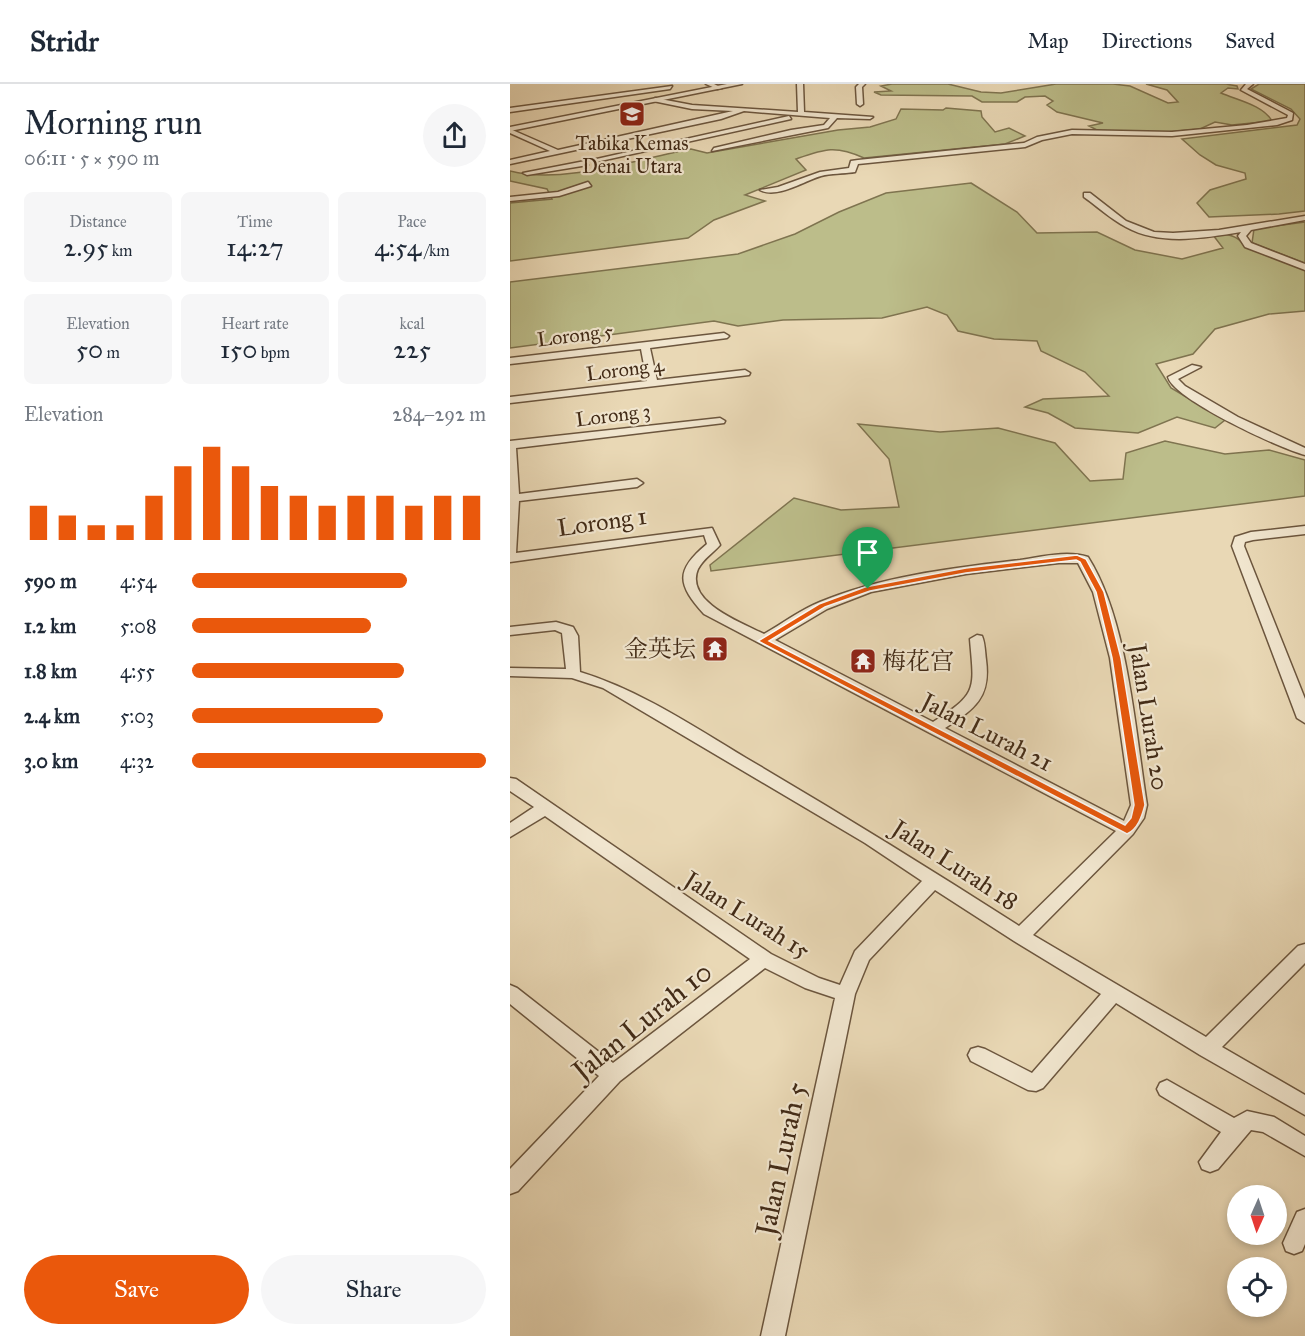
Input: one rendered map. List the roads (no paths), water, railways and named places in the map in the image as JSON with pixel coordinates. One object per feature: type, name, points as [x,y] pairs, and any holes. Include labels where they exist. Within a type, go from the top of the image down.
[{"type":"street","points":[[709,84],[719,88]]},
{"type":"street","points":[[510,130],[738,84]]},
{"type":"street","points":[[800,84],[804,113]]},
{"type":"street","points":[[860,104],[859,87],[862,84]]},
{"type":"street","points":[[764,190],[779,189],[820,174],[852,170],[854,163],[858,162],[1025,145],[1046,135],[1181,134],[1277,123],[1290,119],[1291,114],[1243,89],[1250,84]]},
{"type":"street","points":[[510,110],[670,87]]},
{"type":"street","points":[[655,100],[675,106],[702,108],[741,106],[834,118],[870,117]]},
{"type":"street","points":[[510,162],[712,119],[741,106]]},
{"type":"street","points":[[596,160],[645,151],[804,113]]},
{"type":"street","points":[[714,150],[791,132],[826,128],[834,118]]},
{"type":"street","points":[[510,130],[558,152]]},
{"type":"street","points":[[618,140],[645,151]]},
{"type":"street","points":[[532,148],[543,146]]},
{"type":"street","points":[[532,158],[555,168]]},
{"type":"street","points":[[527,173],[585,163]]},
{"type":"street","points":[[510,199],[560,194],[588,184]]},
{"type":"street","points":[[1087,195],[1135,229],[1150,234],[1185,236],[1305,218]]},
{"type":"street","points":[[1250,226],[1242,236],[1248,245],[1305,267]]},
{"type":"street","name":"Lorong 5","points":[[510,361],[724,336]]},
{"type":"street","name":"Lorong 5","points":[[645,345],[654,384]]},
{"type":"street","points":[[1196,367],[1173,377],[1180,389],[1203,403],[1305,452]]},
{"type":"street","name":"Lorong 4","points":[[510,400],[745,373]]},
{"type":"street","name":"Lorong 3","points":[[510,445],[720,421]]},
{"type":"street","points":[[510,445],[510,553]]},
{"type":"street","points":[[511,499],[637,483]]},
{"type":"street","points":[[1305,530],[1251,536],[1239,540],[1238,546],[1305,718]]},
{"type":"street","name":"Jalan Lurah 21","points":[[700,531],[708,531],[714,545],[696,560],[690,575],[691,589],[709,611],[1127,830]]},
{"type":"street","name":"Lorong 1","points":[[510,558],[700,531]]},
{"type":"street","name":"Jalan Lurah 20","points":[[763,641],[822,606],[868,589],[966,570],[1059,559],[1077,558],[1087,564],[1100,592],[1111,636],[1139,805],[1136,818],[1127,830],[1020,936]]},
{"type":"street","points":[[510,632],[556,626],[568,630],[571,636],[573,674]]},
{"type":"street","points":[[932,729],[942,724],[976,695],[980,687],[977,639]]},
{"type":"street","points":[[510,686],[514,672]]},
{"type":"street","name":"Jalan Lurah 18","points":[[514,672],[573,674],[608,686],[681,726],[871,839],[933,881],[1113,993],[1305,1106]]},
{"type":"street","name":"Jalan Lurah 15","points":[[510,783],[764,959],[812,983],[845,994]]},
{"type":"street","points":[[510,831],[545,808]]},
{"type":"street","points":[[845,994],[862,956],[933,881]]},
{"type":"street","points":[[1207,1049],[1305,951]]},
{"type":"street","name":"Jalan Lurah 10","points":[[510,1184],[613,1075],[764,959]]},
{"type":"street","points":[[510,993],[613,1075]]},
{"type":"street","points":[[978,1055],[1028,1081],[1035,1082],[1113,993]]},
{"type":"street","name":"Jalan Lurah 5","points":[[773,1336],[845,994]]},
{"type":"street","points":[[1167,1089],[1235,1130]]},
{"type":"street","points":[[1210,1162],[1235,1130],[1247,1120],[1267,1123],[1305,1147]]},
{"type":"street","points":[[1294,1243],[1305,1219]]},
{"type":"place","name":"Tabika Kemas Denai Utara","points":[[632,114]]},
{"type":"place","name":"金英坛","points":[[715,649]]},
{"type":"place","name":"梅花宫","points":[[863,661]]}]
